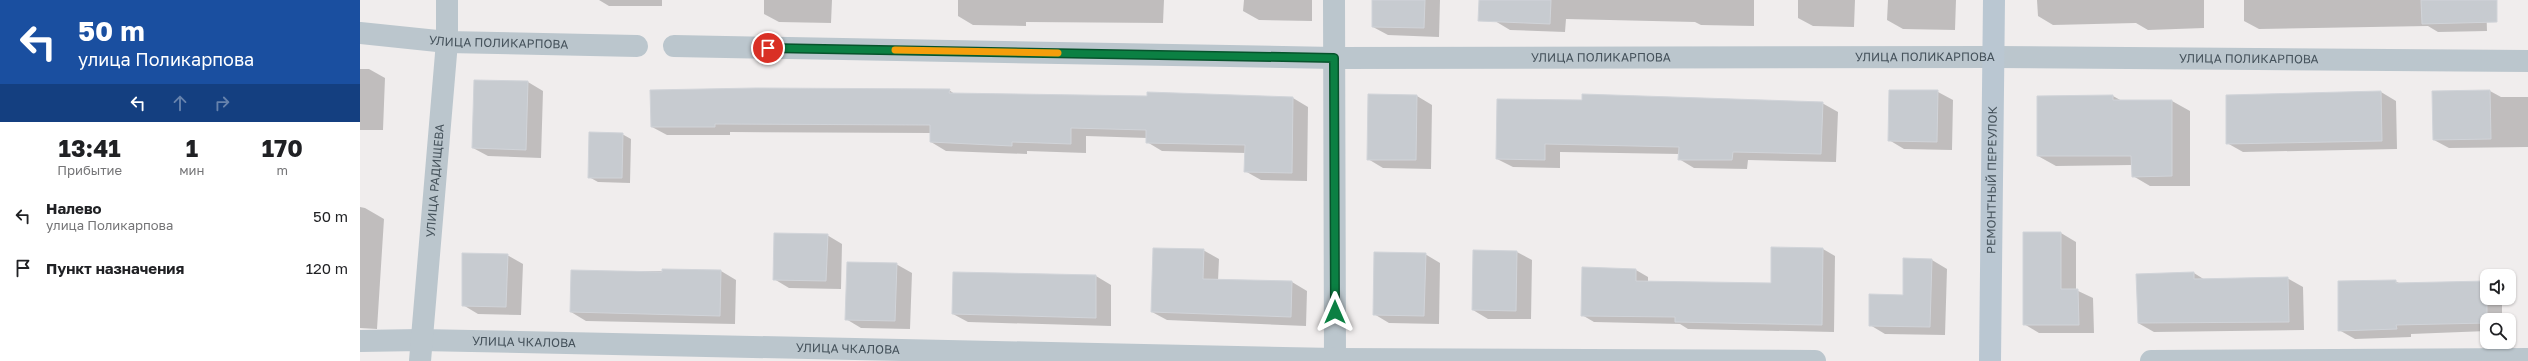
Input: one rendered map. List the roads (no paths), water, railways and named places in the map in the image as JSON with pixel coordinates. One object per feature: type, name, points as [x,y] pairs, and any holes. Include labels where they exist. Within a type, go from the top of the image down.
[{"type":"main road","name":"РЕМОНТНЫЙ ПЕРЕУЛОК","points":[[1990,361],[1994,0]]},
{"type":"street","name":"УЛИЦА РАДИЩЕВА","points":[[420,351],[448,42],[448,0]]},
{"type":"street","points":[[1334,0],[1335,360]]},
{"type":"street","name":"УЛИЦА ПОЛИКАРПОВА","points":[[360,33],[448,42],[637,46]]},
{"type":"street","name":"УЛИЦА ПОЛИКАРПОВА","points":[[674,46],[1334,58],[1994,57],[2528,61]]},
{"type":"street","name":"УЛИЦА ЧКАЛОВА","points":[[360,341],[420,351],[1335,360],[1815,361]]},
{"type":"street","points":[[2151,361],[2528,360]]}]
